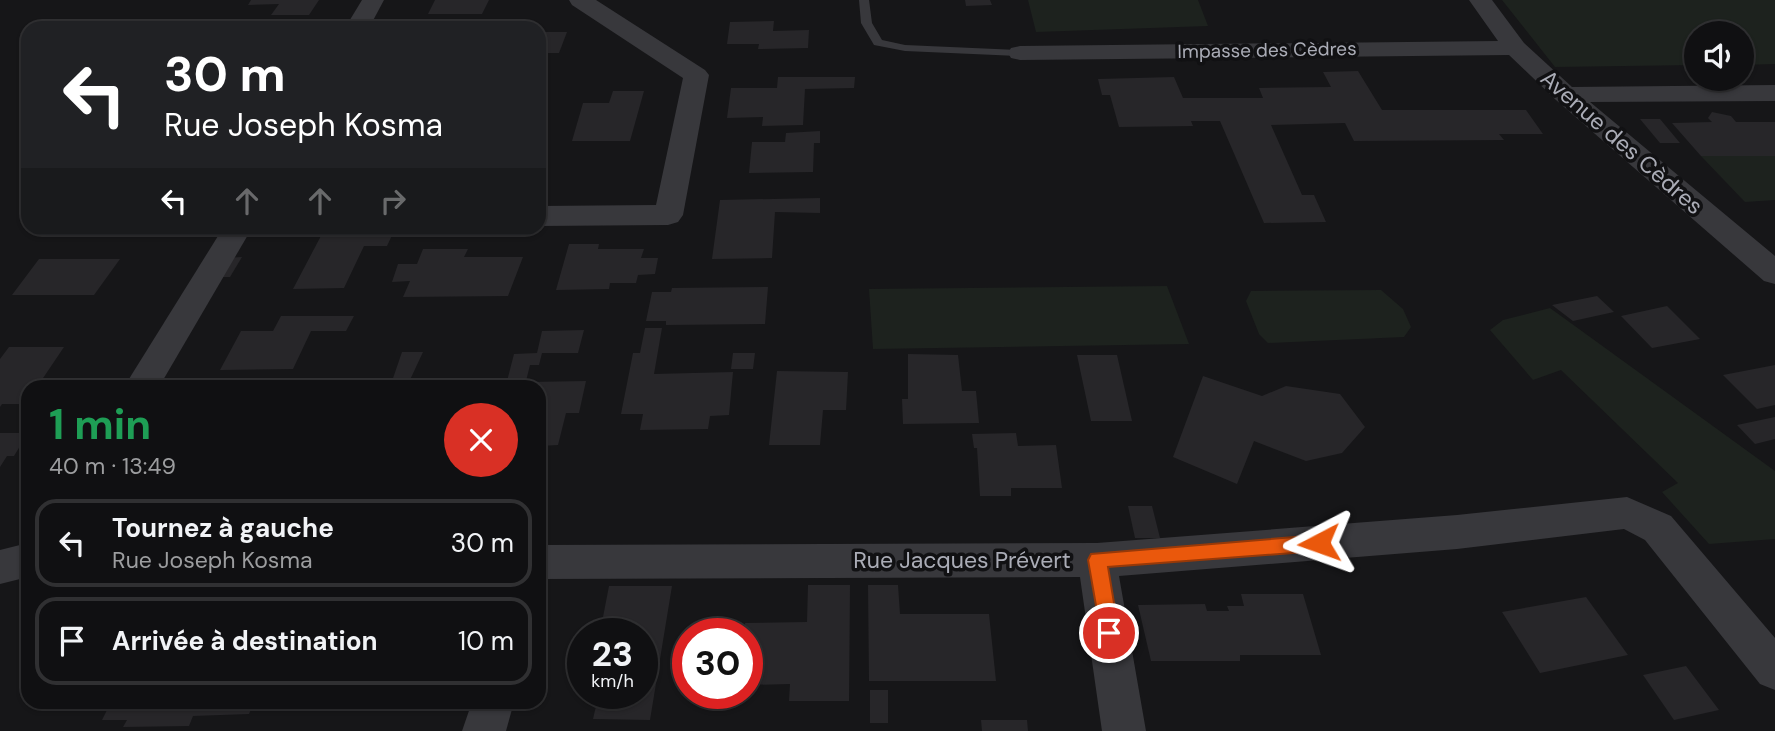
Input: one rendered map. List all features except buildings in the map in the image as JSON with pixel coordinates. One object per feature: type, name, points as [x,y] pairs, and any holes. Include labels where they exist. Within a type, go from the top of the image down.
[{"type":"street","points":[[361,21],[373,0]]},
{"type":"street","points":[[546,216],[668,215],[696,75],[580,0]]},
{"type":"street","name":"Avenue des Cèdres","points":[[1480,0],[1514,48],[1565,95],[1775,273]]},
{"type":"street","name":"Impasse des Cèdres","points":[[1020,53],[1514,48]]},
{"type":"street","points":[[1565,95],[1775,93]]},
{"type":"street","points":[[145,380],[233,235]]},
{"type":"street","name":"Rue Jacques Prévert","points":[[546,562],[1097,560],[1443,533],[1627,513],[1658,528],[1775,670]]},
{"type":"street","points":[[1097,560],[1124,731]]},
{"type":"street","points":[[0,567],[21,562]]},
{"type":"street","points":[[485,731],[490,709]]},
{"type":"lane","points":[[864,0],[864,19],[878,43],[905,48],[1020,53]]},
{"type":"shaded area","points":[[1028,0],[1198,0],[1208,26],[1036,32]]},
{"type":"shaded area","points":[[1502,0],[1775,0],[1775,64],[1754,65],[1754,21],[1684,21],[1684,65],[1555,67]]},
{"type":"shaded area","points":[[1701,156],[1775,156],[1775,200],[1745,202]]},
{"type":"shaded area","points":[[1167,286],[1189,344],[873,349],[869,289]]},
{"type":"shaded area","points":[[1381,290],[1403,309],[1411,327],[1404,337],[1268,343],[1259,334],[1246,301],[1251,291]]},
{"type":"shaded area","points":[[1550,308],[1775,471],[1775,539],[1709,544],[1662,492],[1678,483],[1561,370],[1533,380],[1490,330],[1503,320]]},
{"type":"route","points":[[1109,633],[1097,560],[1319,543]]}]
